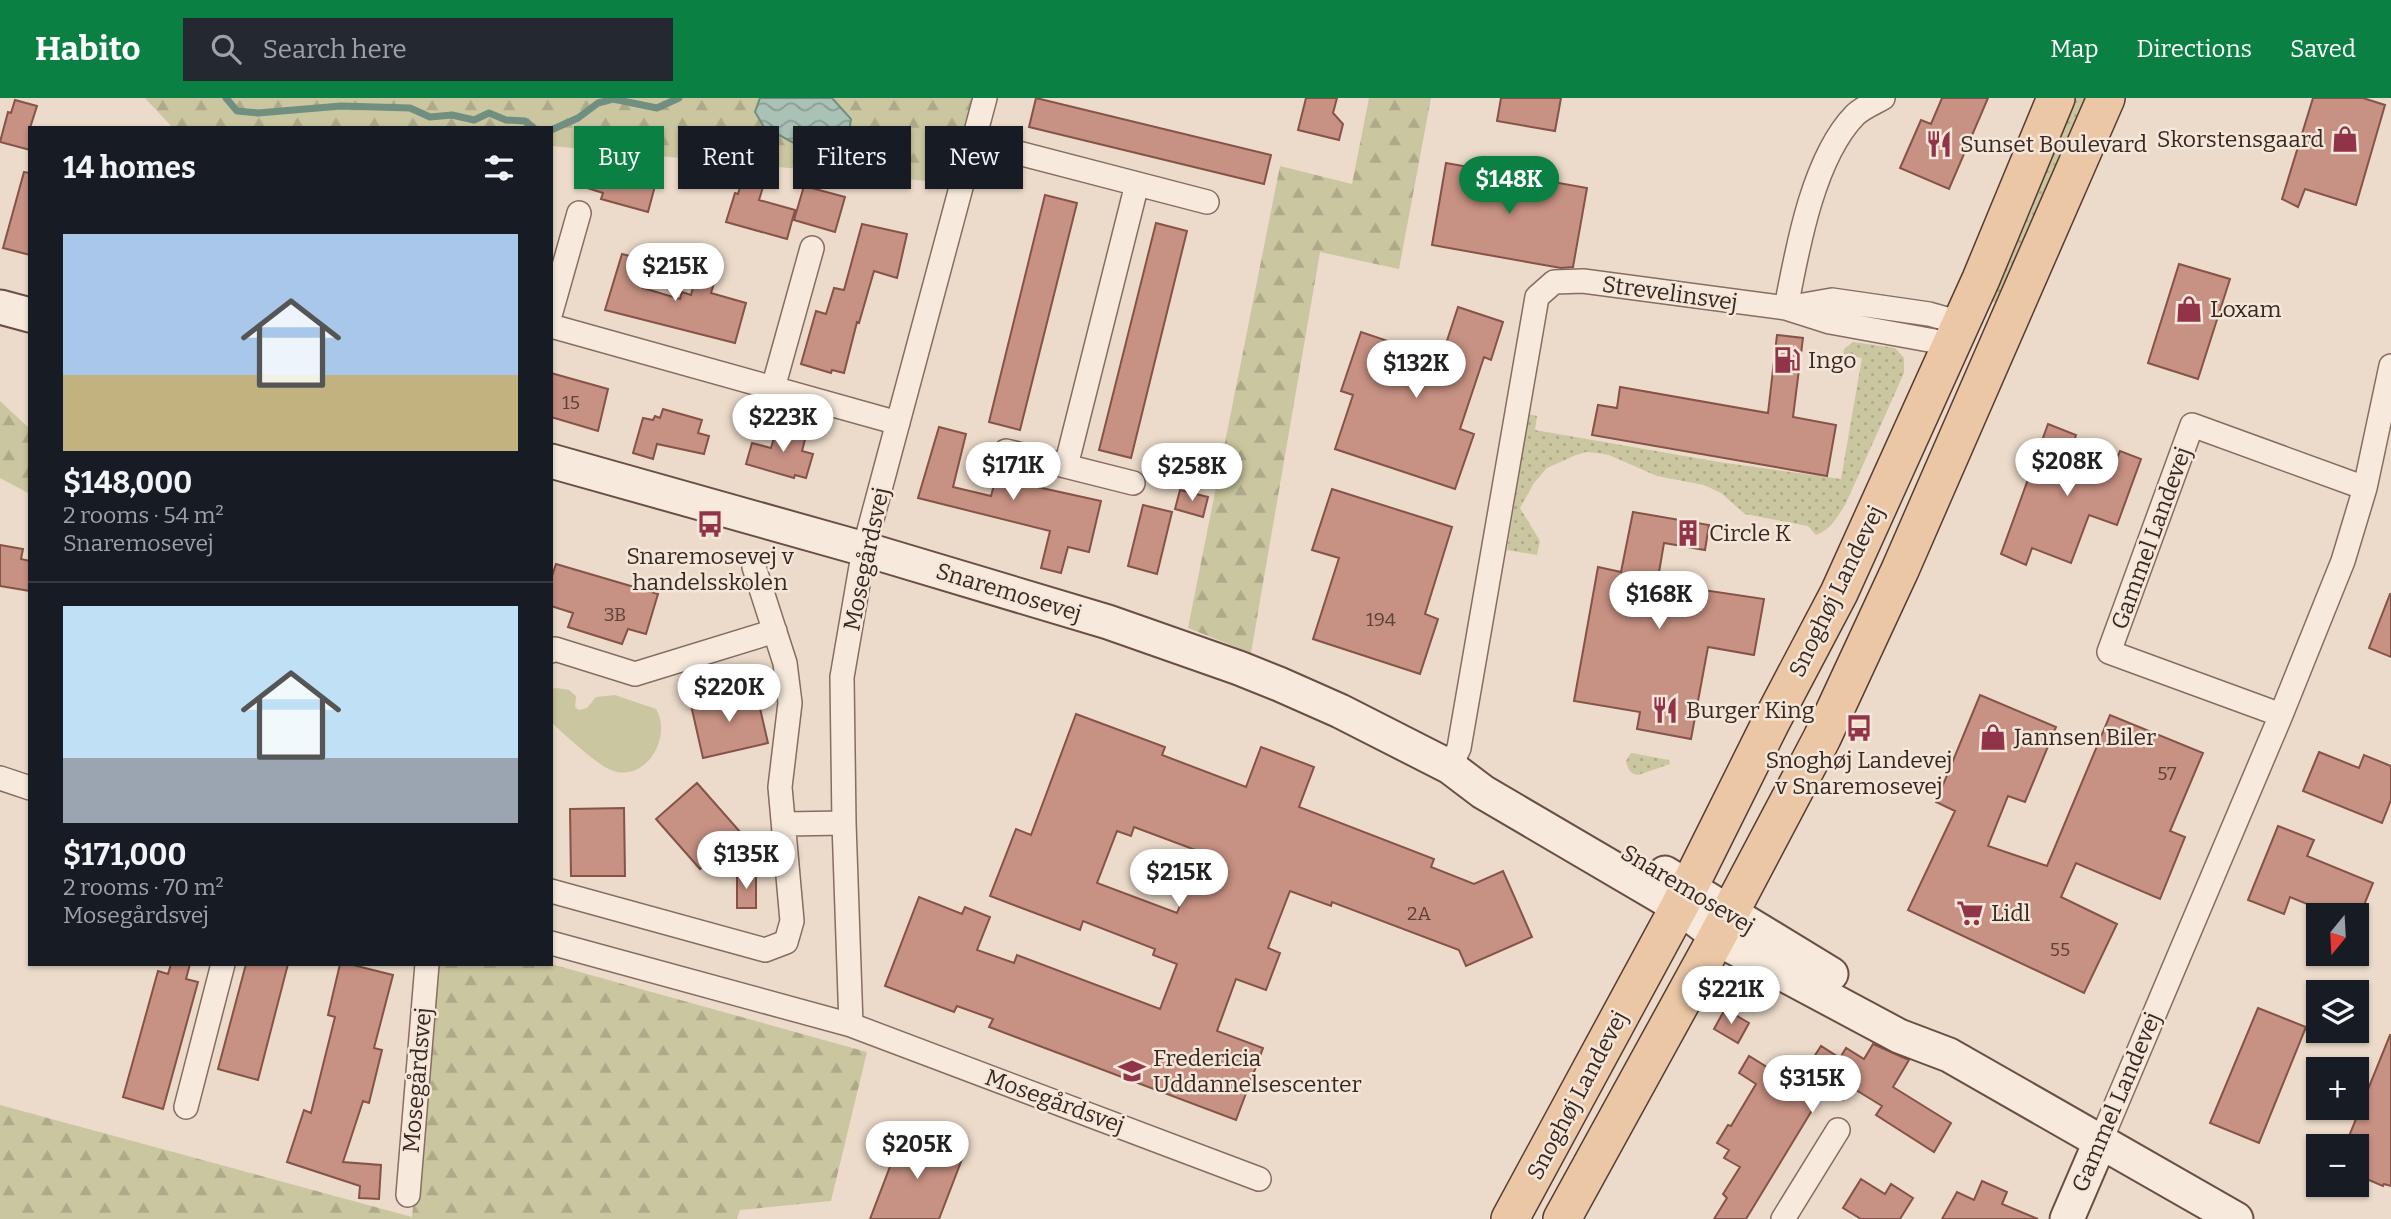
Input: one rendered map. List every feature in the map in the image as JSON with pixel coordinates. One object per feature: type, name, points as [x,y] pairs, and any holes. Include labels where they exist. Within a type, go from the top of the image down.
[{"type":"main road","name":"Snoghøj Landevej","points":[[1510,1219],[1644,969],[1704,911],[1822,738],[1900,570],[1910,499],[1963,376],[1972,337],[2056,98]]},
{"type":"main road","name":"Snoghøj Landevej","points":[[1562,1219],[1704,911],[1770,724],[1972,337],[2106,98]]},
{"type":"main road","points":[[1543,1219],[1545,1210],[1704,911]]},
{"type":"street","name":"Mosegårdsvej","points":[[977,126],[985,98]]},
{"type":"street","points":[[1786,308],[1819,172],[1830,148],[1856,114],[1882,98]]},
{"type":"street","points":[[1023,154],[1207,202]]},
{"type":"street","points":[[1066,466],[1137,184]]},
{"type":"street","name":"Mosegårdsvej","points":[[851,1025],[842,677],[864,549],[959,189]]},
{"type":"street","points":[[553,305],[579,213]]},
{"type":"street","points":[[773,388],[812,248]]},
{"type":"street","name":"Strevelinsvej","points":[[1450,767],[1459,748],[1537,297],[1554,282],[1583,281],[1786,308],[1830,322],[1972,337]]},
{"type":"street","points":[[0,307],[28,314]]},
{"type":"street","points":[[553,327],[898,423]]},
{"type":"street","name":"Gammel Landevej","points":[[2067,1219],[2281,715],[2343,561],[2365,488],[2391,366]]},
{"type":"street","name":"Gammel Landevej","points":[[2281,715],[2109,652],[2192,425],[2365,488]]},
{"type":"street","points":[[1006,451],[1133,483]]},
{"type":"street","name":"Snaremosevej","points":[[553,462],[864,549],[1108,622],[1239,668],[1340,711],[1450,767],[1478,773],[1648,862],[1704,911],[1899,1036],[1949,1055],[2236,1219]]},
{"type":"street","points":[[553,892],[765,950],[786,942],[792,921],[780,787],[790,703],[785,660],[754,567]]},
{"type":"street","points":[[553,650],[635,674],[775,631]]},
{"type":"street","points":[[0,778],[28,787]]},
{"type":"street","points":[[785,824],[844,823]]},
{"type":"street","name":"Mosegårdsvej","points":[[553,944],[851,1025],[1259,1179]]},
{"type":"street","points":[[186,1107],[222,966]]},
{"type":"street","name":"Mosegårdsvej","points":[[408,1195],[426,966]]},
{"type":"street","points":[[1783,1219],[1838,1130]]},
{"type":"green space","points":[[145,98],[972,98],[964,126],[925,126],[925,181],[911,179],[911,126],[793,126],[793,168],[779,167],[779,126],[678,126],[678,158],[664,157],[664,126],[574,126],[574,148],[553,146],[553,126],[171,126]]},
{"type":"green space","points":[[1369,98],[1431,98],[1399,269],[1320,252],[1251,653],[1188,628],[1280,166],[1352,184]]},
{"type":"green space","points":[[2071,98],[2091,98],[2014,279],[1996,303],[1987,300]]},
{"type":"green space","points":[[1853,342],[1895,348],[1904,358],[1904,373],[1846,503],[1826,530],[1816,535],[1808,526],[1745,514],[1721,493],[1704,485],[1657,476],[1609,455],[1586,452],[1547,468],[1534,483],[1520,508],[1540,541],[1537,555],[1507,550],[1529,414],[1537,416],[1535,430],[1719,462],[1841,479],[1862,358],[1843,354],[1844,349]]},
{"type":"green space","points":[[0,401],[28,427],[28,493],[0,478]]},
{"type":"green space","points":[[553,689],[569,690],[576,696],[575,707],[579,710],[587,708],[596,697],[615,695],[656,709],[661,732],[653,755],[635,770],[623,773],[597,762],[553,724]]},
{"type":"green space","points":[[1631,753],[1669,760],[1670,764],[1638,775],[1629,770],[1626,761]]},
{"type":"green space","points":[[553,965],[867,1052],[831,1201],[740,1210],[737,1219],[0,1219],[0,1105],[412,1217],[437,966]]},
{"type":"water","points":[[760,98],[832,98],[851,119],[850,126],[793,126],[793,143],[779,135],[779,126],[763,126],[755,112]]},
{"type":"building","points":[[1036,98],[1271,155],[1264,184],[1029,127]]},
{"type":"building","points":[[1306,98],[1337,98],[1333,113],[1343,124],[1339,140],[1298,130]]},
{"type":"building","points":[[1501,98],[1561,98],[1555,131],[1497,121]]},
{"type":"building","points":[[1942,98],[1988,98],[1949,189],[1900,168],[1921,120],[1931,124]]},
{"type":"building","points":[[2313,98],[2363,98],[2385,105],[2356,205],[2305,189],[2298,207],[2282,199]]},
{"type":"building","points":[[15,100],[37,106],[31,126],[28,126],[28,149],[0,142],[8,112],[11,113]]},
{"type":"building","points":[[1446,163],[1587,188],[1573,267],[1561,268],[1432,245]]},
{"type":"building","points":[[24,172],[28,173],[28,254],[3,248]]},
{"type":"building","points":[[590,189],[654,189],[648,212],[601,199],[603,193]]},
{"type":"building","points":[[740,189],[762,189],[759,200],[795,210],[787,239],[726,222],[735,193],[738,194]]},
{"type":"building","points":[[803,189],[815,189],[845,197],[835,232],[794,220]]},
{"type":"building","points":[[1045,195],[1077,203],[1020,430],[989,422]]},
{"type":"building","points":[[1156,223],[1187,231],[1131,458],[1099,450]]},
{"type":"building","points":[[862,224],[907,234],[897,278],[874,271],[844,373],[832,370],[831,373],[801,364],[816,311],[826,314],[834,288],[844,290]]},
{"type":"building","points":[[622,254],[649,261],[643,288],[680,299],[682,292],[691,295],[698,269],[717,274],[711,293],[746,303],[735,343],[605,310]]},
{"type":"building","points":[[2179,264],[2230,279],[2198,379],[2148,363]]},
{"type":"building","points":[[1458,307],[1503,322],[1491,360],[1484,357],[1460,429],[1474,434],[1455,489],[1335,449],[1353,395],[1341,391],[1361,332],[1441,359]]},
{"type":"building","points":[[1777,335],[1803,338],[1793,417],[1836,425],[1827,476],[1592,435],[1598,405],[1617,408],[1620,387],[1768,413]]},
{"type":"building","points":[[553,374],[608,389],[598,431],[553,418]]},
{"type":"building","points":[[663,409],[702,420],[698,433],[709,436],[704,454],[657,444],[653,459],[633,453],[643,418],[660,418]]},
{"type":"building","points":[[778,424],[807,432],[802,451],[813,454],[806,478],[795,475],[794,478],[746,464],[752,443],[771,448]]},
{"type":"building","points":[[2048,424],[2076,435],[2071,450],[2114,466],[2120,451],[2141,459],[2117,525],[2089,515],[2071,563],[2032,548],[2026,565],[2001,554]]},
{"type":"building","points":[[939,427],[966,434],[953,487],[991,496],[996,478],[1101,501],[1089,552],[1068,547],[1061,573],[1041,568],[1050,531],[918,498]]},
{"type":"building","points":[[1332,489],[1452,527],[1425,614],[1438,619],[1420,674],[1313,639],[1339,558],[1312,550]]},
{"type":"building","points":[[1180,490],[1208,497],[1203,517],[1175,509]]},
{"type":"building","points":[[1143,505],[1172,512],[1157,574],[1128,566]]},
{"type":"building","points":[[1633,512],[1709,525],[1705,550],[1664,543],[1658,578],[1704,587],[1703,590],[1764,599],[1754,655],[1708,647],[1691,739],[1637,729],[1640,712],[1574,701],[1598,567],[1621,572]]},
{"type":"building","points":[[0,545],[23,549],[21,559],[28,561],[28,591],[0,586]]},
{"type":"building","points":[[556,564],[658,594],[646,634],[628,629],[622,644],[568,627],[573,613],[553,607],[553,573]]},
{"type":"building","points":[[2391,594],[2391,657],[2369,648]]},
{"type":"building","points":[[756,691],[768,743],[703,758],[691,705]]},
{"type":"building","points":[[1980,695],[2056,727],[2025,802],[2008,796],[1988,846],[2047,866],[2110,715],[2203,753],[2170,831],[2185,837],[2160,899],[2076,863],[2061,897],[2117,924],[2084,993],[1908,910],[1955,811],[1936,802]]},
{"type":"building","points":[[1076,714],[1165,747],[1162,755],[1246,787],[1261,747],[1314,767],[1299,807],[1434,859],[1431,867],[1474,884],[1503,871],[1532,937],[1466,966],[1459,950],[1332,902],[1331,906],[1290,891],[1268,948],[1280,953],[1266,990],[1236,979],[1217,1031],[1263,1048],[1236,1120],[989,1027],[993,1019],[957,1006],[954,1012],[885,986],[919,897],[962,914],[965,907],[990,917],[977,950],[1014,963],[1017,955],[1160,1009],[1177,964],[1153,955],[1155,949],[1083,921],[1080,930],[990,896],[1016,829],[1031,835]],"holes":[[[1134,827],[1201,852],[1177,913],[1097,883],[1117,831],[1131,836]]]},
{"type":"building","points":[[2319,752],[2359,768],[2364,755],[2391,766],[2391,800],[2382,823],[2303,791]]},
{"type":"building","points":[[697,783],[741,833],[700,869],[656,819]]},
{"type":"building","points":[[624,808],[625,876],[571,876],[570,809]]},
{"type":"building","points":[[2278,826],[2314,840],[2307,856],[2373,883],[2365,903],[2306,904],[2290,897],[2284,914],[2248,900]]},
{"type":"building","points":[[737,874],[756,874],[756,908],[737,908]]},
{"type":"building","points":[[170,966],[189,966],[186,979],[198,982],[163,1109],[123,1097],[158,971],[168,974]]},
{"type":"building","points":[[245,966],[287,966],[258,1080],[218,1069]]},
{"type":"building","points":[[340,966],[357,966],[393,975],[374,1048],[382,1050],[369,1103],[363,1101],[343,1162],[381,1165],[379,1199],[359,1198],[360,1186],[287,1162],[304,1110],[311,1113],[335,1017],[328,1015]]},
{"type":"building","points":[[2258,1008],[2306,1027],[2259,1143],[2210,1123]]},
{"type":"building","points":[[1725,1009],[1749,1023],[1738,1043],[1714,1029]]},
{"type":"building","points":[[2391,1035],[2391,1186],[2369,1180],[2369,1134],[2350,1134],[2356,1120],[2369,1120],[2369,1087]]},
{"type":"building","points":[[1873,1044],[1909,1060],[1893,1087],[1951,1123],[1934,1152],[1876,1115],[1882,1106],[1851,1087],[1843,1100],[1825,1089],[1746,1219],[1714,1219],[1727,1198],[1723,1194],[1740,1167],[1724,1158],[1729,1150],[1717,1143],[1728,1125],[1731,1126],[1756,1084],[1739,1073],[1749,1056],[1796,1085],[1821,1046],[1840,1058],[1846,1048],[1864,1059]]},
{"type":"building","points":[[904,1130],[943,1145],[941,1151],[962,1159],[939,1219],[870,1219]]},
{"type":"building","points":[[1861,1179],[1885,1194],[1891,1184],[1913,1198],[1900,1219],[1861,1219],[1843,1208]]},
{"type":"building","points":[[1982,1181],[2007,1192],[2002,1204],[2038,1219],[1942,1219],[1957,1192],[1974,1200]]},
{"type":"waterway","points":[[226,98],[237,111],[258,113],[341,106],[410,108],[430,117],[452,115],[474,120],[489,113],[506,120],[525,121],[531,126]]},
{"type":"waterway","points":[[553,129],[578,118],[598,103],[613,99],[657,108],[679,98]]},
{"type":"place","name":"Skorstensgaard","points":[[2345,139]]},
{"type":"place","name":"Sunset Boulevard","points":[[1939,144]]},
{"type":"place","name":"Loxam","points":[[2189,309]]},
{"type":"place","name":"Ingo","points":[[1787,360]]},
{"type":"place","name":"Snaremosevej v handelsskolen","points":[[710,524]]},
{"type":"place","name":"Circle K","points":[[1688,533]]},
{"type":"place","name":"Burger King","points":[[1665,710]]},
{"type":"place","name":"Snoghøj Landevej v Snaremosevej","points":[[1859,728]]},
{"type":"place","name":"Jannsen Biler","points":[[1993,737]]},
{"type":"place","name":"Lidl","points":[[1970,913]]},
{"type":"place","name":"Fredericia Uddannelsescenter","points":[[1132,1071]]}]
